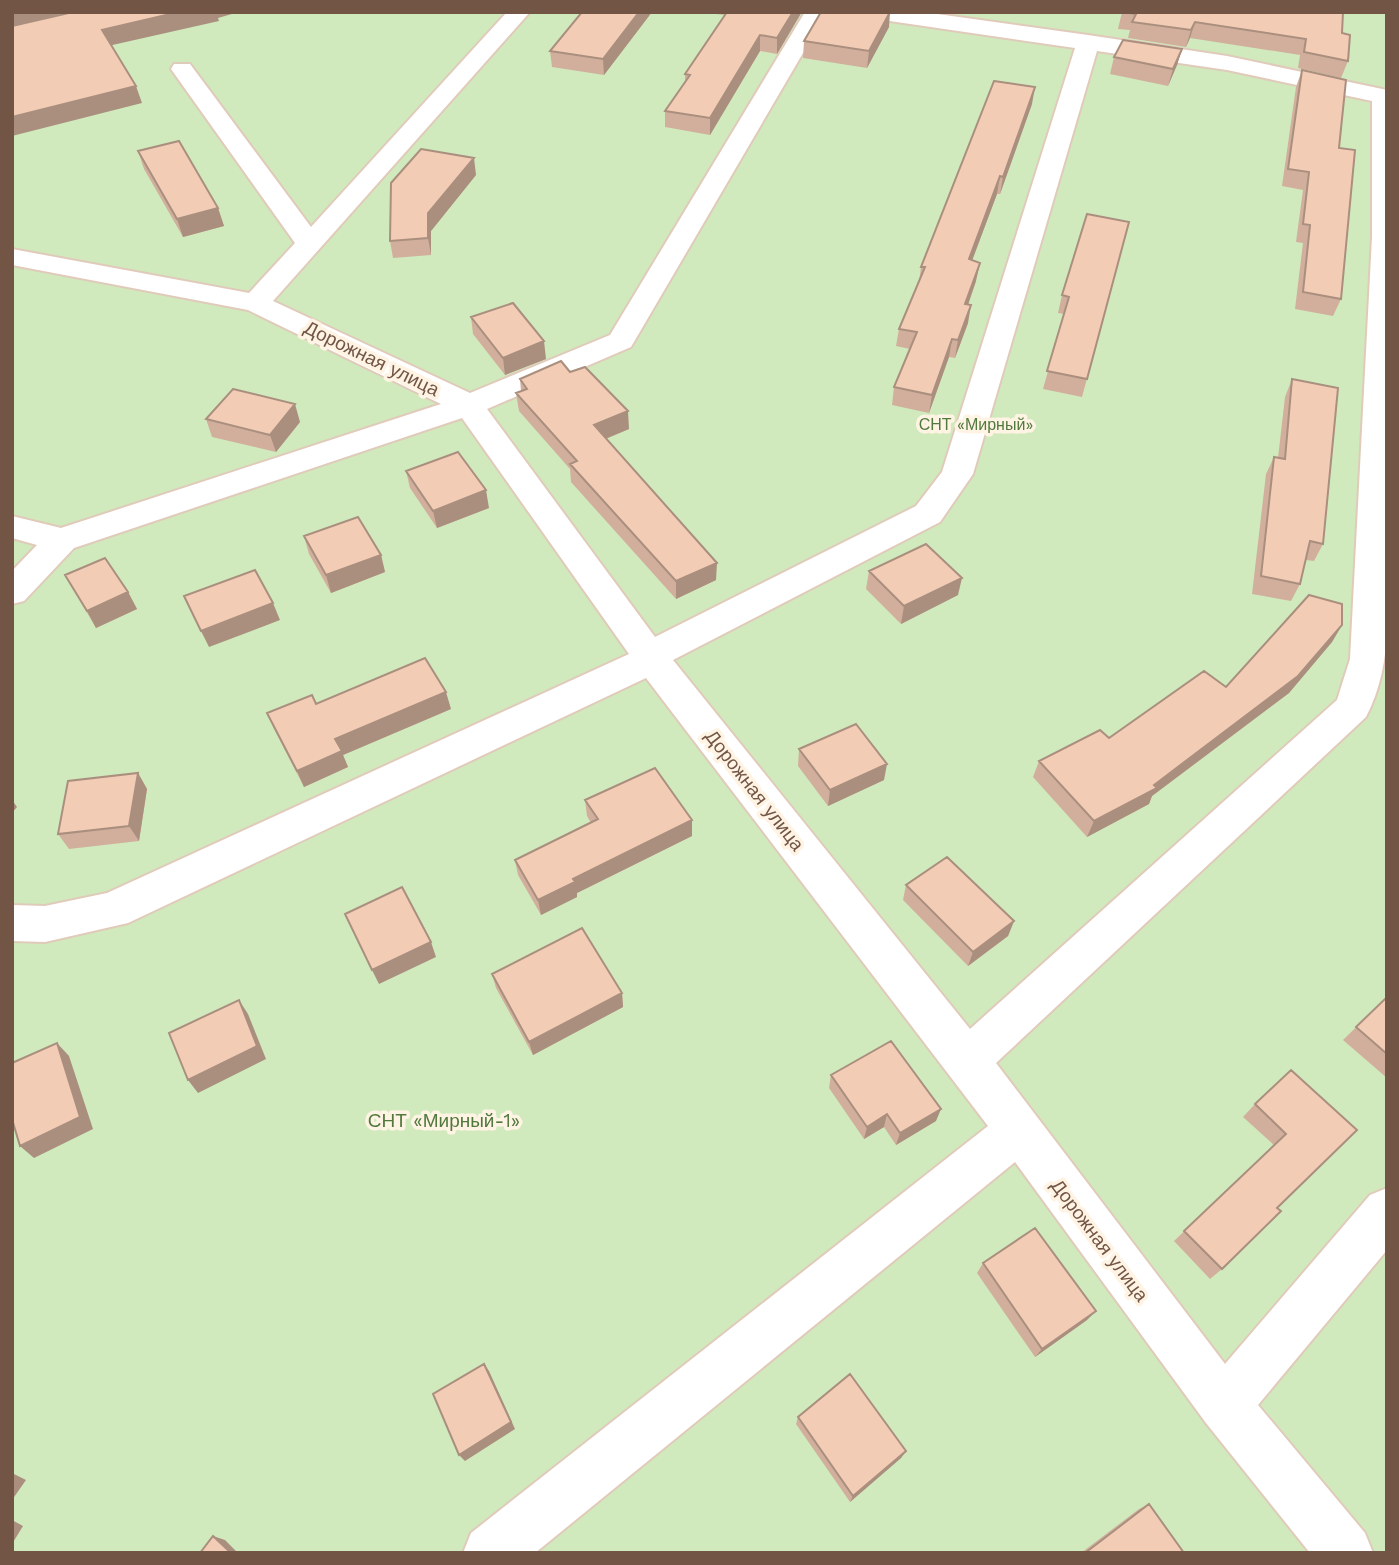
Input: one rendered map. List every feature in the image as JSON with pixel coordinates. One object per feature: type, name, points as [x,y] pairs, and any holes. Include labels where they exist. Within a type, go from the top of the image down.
[{"type":"street","points":[[256,303],[519,12]]},
{"type":"street","points":[[12,592],[62,540],[470,405],[621,341],[816,12]]},
{"type":"street","points":[[876,12],[1227,63],[1385,97],[1386,237],[1368,659],[1353,707],[967,1060]]},
{"type":"street","points":[[12,923],[45,924],[113,910],[651,658],[672,643],[928,514],[957,474],[1088,42]]},
{"type":"street","points":[[182,69],[309,243]]},
{"type":"street","name":"Дорожная улица","points":[[12,257],[256,303],[470,405],[651,658],[967,1060],[1224,1405],[1345,1553]]},
{"type":"street","points":[[12,527],[62,540]]},
{"type":"street","points":[[491,1553],[1018,1130]]},
{"type":"street","points":[[1224,1405],[1387,1212]]},
{"type":"green space","points":[[12,12],[1387,12],[1387,1553],[12,1553]]},
{"type":"building","points":[[73,12],[179,12],[102,30],[136,86],[12,117],[12,26]]},
{"type":"building","points":[[582,12],[639,12],[603,59],[550,51]]},
{"type":"building","points":[[727,12],[793,12],[777,38],[760,35],[710,118],[665,111],[690,75],[685,74]]},
{"type":"building","points":[[821,12],[890,12],[869,51],[804,41]]},
{"type":"building","points":[[1123,12],[1343,12],[1342,33],[1350,35],[1348,61],[1304,52],[1306,39],[1195,22],[1191,30],[1132,22],[1136,14]]},
{"type":"building","points":[[1123,40],[1182,49],[1173,69],[1114,57]]},
{"type":"building","points":[[1302,70],[1346,80],[1339,148],[1355,150],[1341,299],[1303,292],[1310,225],[1303,224],[1309,172],[1288,169]]},
{"type":"building","points":[[994,81],[1035,87],[1003,177],[1000,176],[969,259],[980,263],[965,304],[971,305],[958,340],[952,339],[932,395],[894,387],[917,332],[899,329],[925,267],[921,267]]},
{"type":"building","points":[[179,141],[218,208],[177,219],[138,151]]},
{"type":"building","points":[[421,149],[474,158],[428,213],[428,238],[390,241],[391,183]]},
{"type":"building","points":[[1087,214],[1129,222],[1087,379],[1047,371],[1069,297],[1062,295]]},
{"type":"building","points":[[513,303],[544,341],[503,358],[471,317]]},
{"type":"building","points":[[561,361],[570,372],[585,367],[628,411],[594,425],[717,563],[676,581],[570,464],[577,461],[516,393],[527,389],[520,379]]},
{"type":"building","points":[[1292,379],[1338,388],[1323,544],[1310,541],[1300,584],[1261,576],[1274,457],[1285,459]]},
{"type":"building","points":[[233,389],[295,404],[270,435],[206,419]]},
{"type":"building","points":[[458,452],[486,490],[433,511],[406,471]]},
{"type":"building","points":[[358,517],[381,555],[326,575],[304,536]]},
{"type":"building","points":[[926,544],[962,578],[904,606],[869,571]]},
{"type":"building","points":[[105,558],[128,592],[87,611],[65,575]]},
{"type":"building","points":[[255,570],[273,603],[201,631],[184,596]]},
{"type":"building","points":[[1309,595],[1342,604],[1342,625],[1298,676],[1154,785],[1157,788],[1094,821],[1039,761],[1100,730],[1109,738],[1204,671],[1226,687]]},
{"type":"building","points":[[425,658],[446,692],[335,739],[342,751],[297,771],[267,713],[312,695],[316,704]]},
{"type":"building","points":[[856,724],[887,764],[830,790],[799,749]]},
{"type":"building","points":[[655,768],[692,820],[573,879],[575,882],[538,900],[515,860],[598,819],[585,800]]},
{"type":"building","points":[[138,773],[129,826],[58,834],[68,781]]},
{"type":"building","points":[[947,857],[1014,921],[973,952],[906,885]]},
{"type":"building","points":[[402,887],[431,942],[372,970],[345,914]]},
{"type":"building","points":[[582,928],[622,993],[529,1042],[492,974]]},
{"type":"building","points":[[1387,997],[1387,1054],[1356,1027]]},
{"type":"building","points":[[239,1000],[257,1046],[188,1080],[169,1033]]},
{"type":"building","points":[[891,1041],[941,1109],[900,1133],[887,1114],[867,1127],[831,1075]]},
{"type":"building","points":[[57,1043],[80,1117],[20,1146],[12,1119],[12,1063]]},
{"type":"building","points":[[1291,1070],[1357,1130],[1277,1208],[1281,1211],[1222,1269],[1184,1231],[1286,1134],[1255,1104]]},
{"type":"building","points":[[1035,1228],[1096,1311],[1042,1349],[983,1263]]},
{"type":"building","points":[[484,1364],[511,1422],[459,1455],[433,1394]]},
{"type":"building","points":[[850,1374],[906,1451],[853,1496],[798,1417]]},
{"type":"building","points":[[1149,1504],[1184,1553],[1085,1553]]},
{"type":"building","points":[[213,1536],[231,1553],[200,1553]]},
{"type":"park label","name":"СНТ «Мирный»","points":[[976,424]]},
{"type":"park label","name":"СНТ «Мирный-1»","points":[[444,1120]]}]
